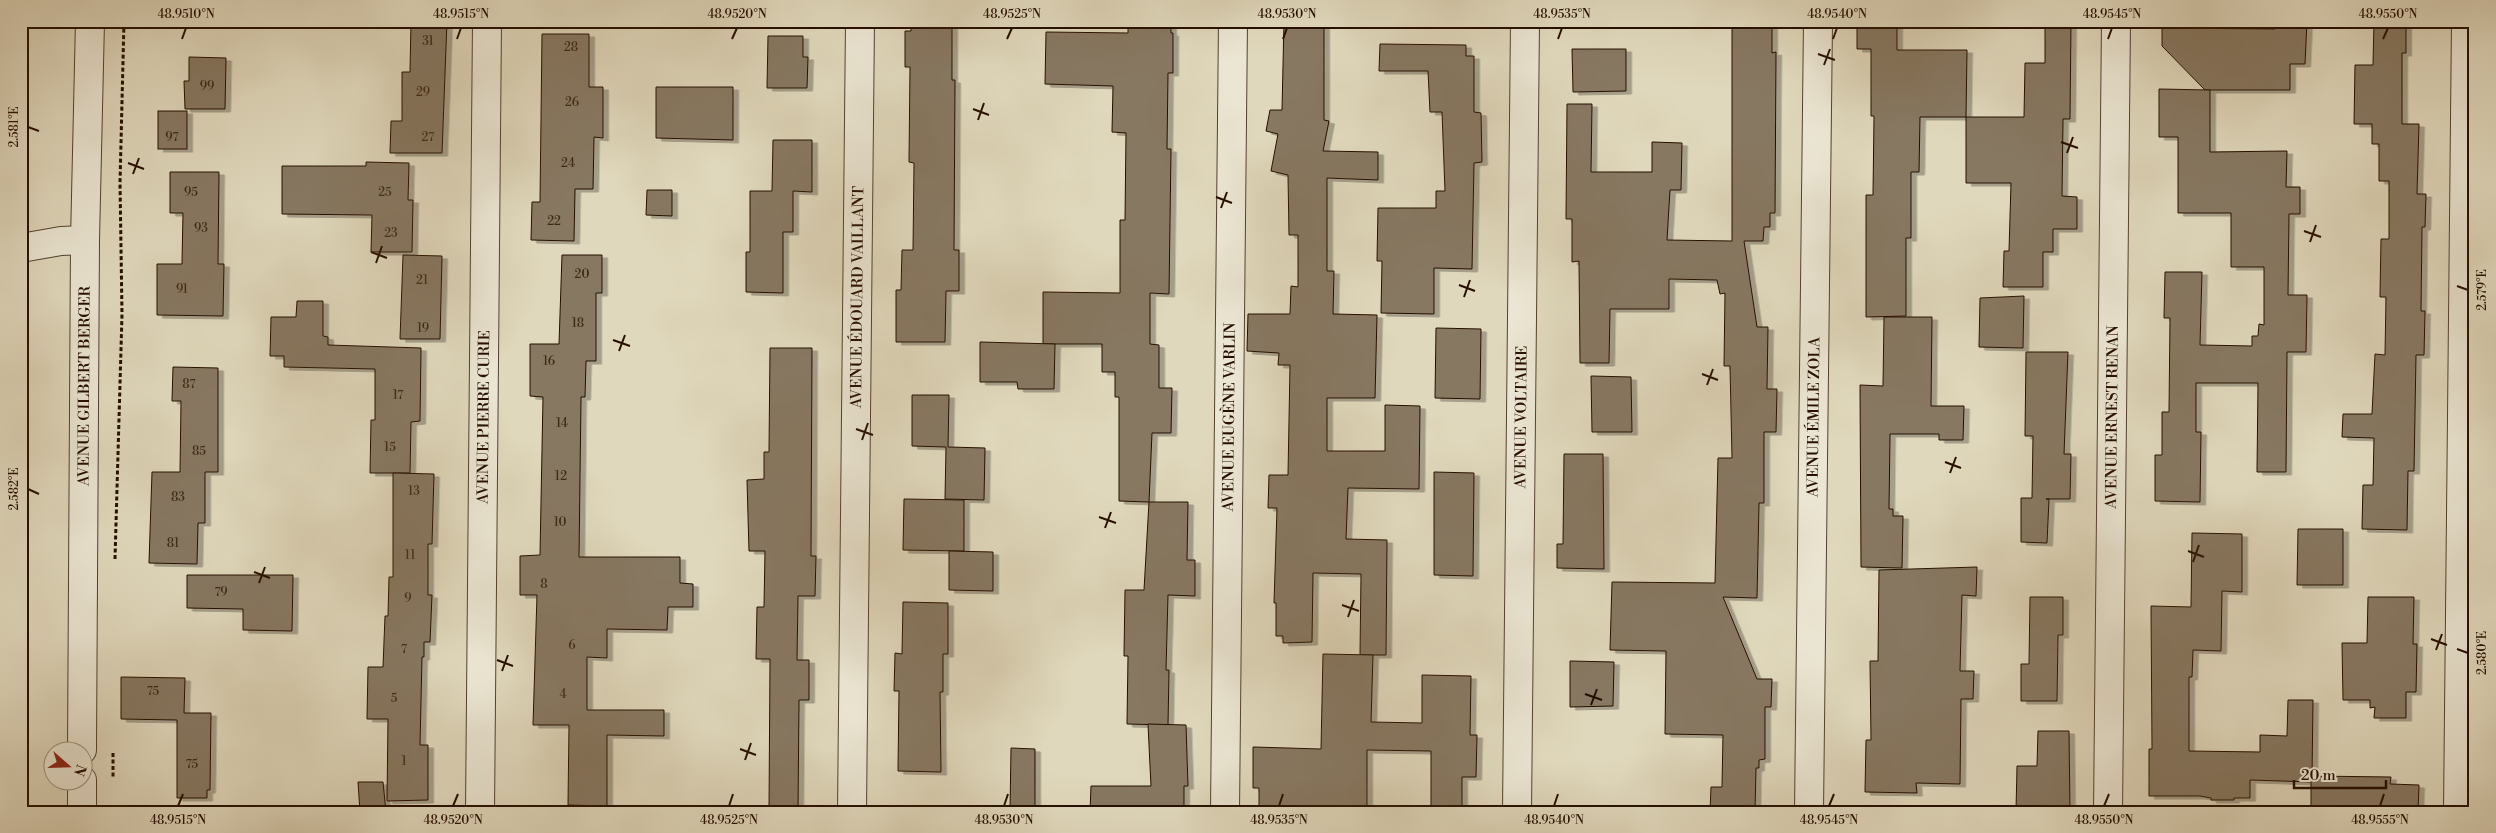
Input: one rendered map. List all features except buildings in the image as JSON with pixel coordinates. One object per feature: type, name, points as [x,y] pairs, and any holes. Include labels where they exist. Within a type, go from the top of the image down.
[{"type":"street","name":"AVENUE GILBERT BERGER","points":[[82,740],[85,240],[90,21]]},
{"type":"street","name":"AVENUE PIERRE CURIE","points":[[480,812],[487,21]]},
{"type":"street","name":"AVENUE ÉDOUARD VAILLANT","points":[[852,812],[860,21]]},
{"type":"street","name":"AVENUE EUGÈNE VARLIN","points":[[1225,812],[1233,21]]},
{"type":"street","name":"AVENUE VOLTAIRE","points":[[1517,812],[1525,21]]},
{"type":"street","name":"AVENUE ÉMILE ZOLA","points":[[1809,812],[1818,21]]},
{"type":"street","name":"AVENUE ERNEST RENAN","points":[[2108,812],[2116,21]]},
{"type":"street","points":[[2458,812],[2466,21]]},
{"type":"street","points":[[21,248],[61,241],[85,240]]},
{"type":"path","points":[[115,562],[122,314],[120,183],[124,21]]},
{"type":"path","points":[[82,793],[113,786],[113,749]]}]
